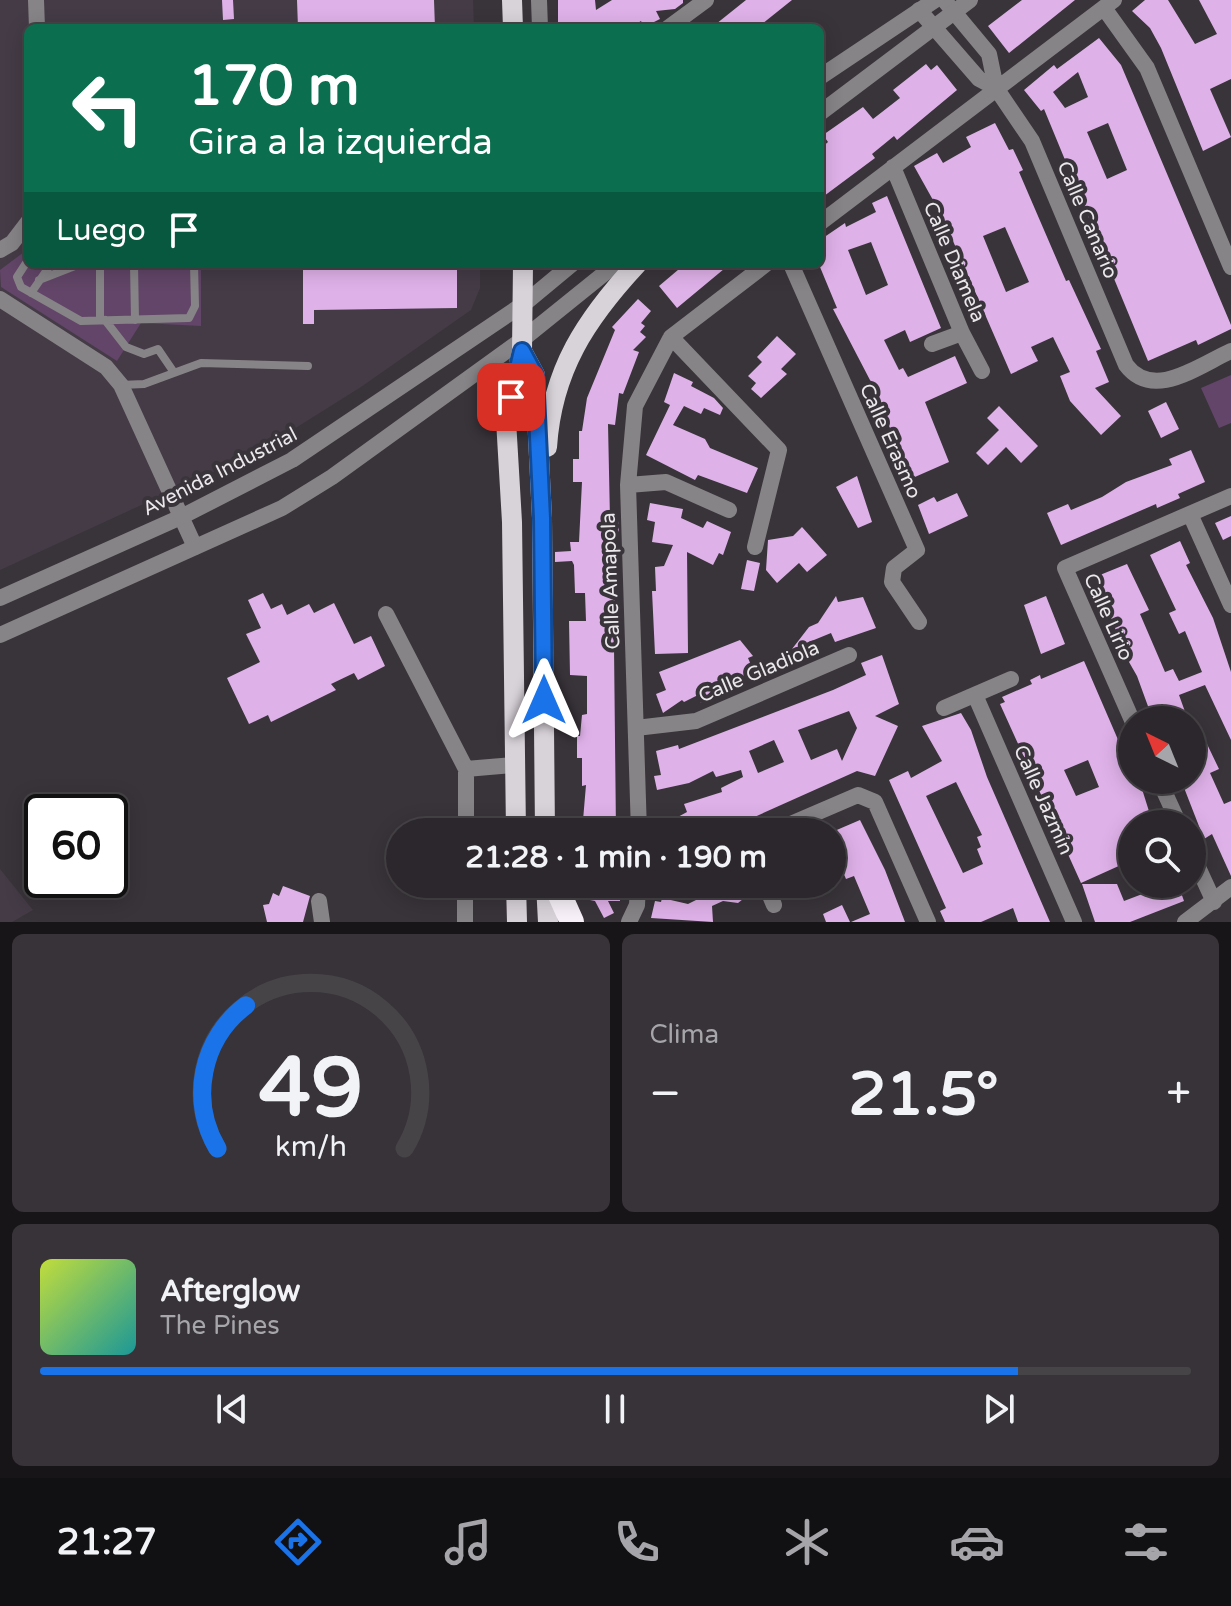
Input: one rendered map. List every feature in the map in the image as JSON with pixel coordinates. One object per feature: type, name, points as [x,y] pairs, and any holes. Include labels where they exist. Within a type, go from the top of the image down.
[{"type":"highway","points":[[561,898],[572,922]]},
{"type":"main road","points":[[512,0],[513,24]]},
{"type":"main road","points":[[516,818],[512,522],[506,420],[523,345],[523,268]]},
{"type":"main road","points":[[542,518],[548,438],[563,367],[592,314],[633,268]]},
{"type":"main road","points":[[523,345],[535,375],[542,518],[545,818]]},
{"type":"main road","points":[[516,898],[517,922]]},
{"type":"main road","points":[[547,898],[548,922]]},
{"type":"street","points":[[36,0],[37,24]]},
{"type":"street","points":[[539,0],[540,24]]},
{"type":"street","points":[[672,24],[689,6],[706,0]]},
{"type":"street","points":[[824,74],[935,0]]},
{"type":"street","points":[[824,110],[935,28],[950,6],[970,0]]},
{"type":"street","points":[[824,220],[1109,4],[1147,68],[1231,267]]},
{"type":"street","points":[[950,6],[989,54],[996,88]]},
{"type":"street","name":"Calle Canario","points":[[919,10],[979,79],[996,88],[1032,141],[1126,365],[1137,379],[1157,384],[1231,351]]},
{"type":"street","name":"Calle Diamela","points":[[893,167],[962,333],[982,371]]},
{"type":"street","points":[[0,250],[12,243],[24,227]]},
{"type":"street","name":"Avenida Industrial","points":[[0,598],[181,517],[292,460],[525,303],[567,268]]},
{"type":"street","points":[[0,635],[282,508],[523,345],[611,268]]},
{"type":"street","name":"Calle Amapola","points":[[639,818],[628,485],[635,406],[671,337],[761,268]]},
{"type":"street","name":"Calle Erasmo","points":[[793,268],[917,550],[894,568],[892,582],[919,622]]},
{"type":"street","points":[[0,299],[106,367],[121,385],[195,547]]},
{"type":"street","points":[[932,344],[962,333]]},
{"type":"street","points":[[671,337],[779,450],[755,547]]},
{"type":"street","points":[[628,485],[666,482],[729,510]]},
{"type":"street","name":"Calle Lirio","points":[[1126,706],[1065,568],[1231,496]]},
{"type":"street","points":[[1190,514],[1231,605]]},
{"type":"street","points":[[386,614],[466,769],[466,818]]},
{"type":"street","name":"Calle Gladiola","points":[[636,728],[696,721],[849,655]]},
{"type":"street","points":[[944,708],[1011,679]]},
{"type":"street","name":"Calle Jazmín","points":[[975,695],[1074,922]]},
{"type":"street","points":[[466,769],[514,765]]},
{"type":"street","points":[[805,818],[858,795],[875,802],[928,922]]},
{"type":"street","points":[[1206,885],[1214,902]]},
{"type":"street","points":[[1185,922],[1231,887]]},
{"type":"street","points":[[465,898],[465,922]]},
{"type":"street","points":[[629,922],[637,898]]},
{"type":"street","points":[[771,898],[774,905]]},
{"type":"street","points":[[319,901],[322,922]]},
{"type":"lane","points":[[24,266],[17,277],[21,287],[69,317],[103,320],[189,318],[195,306],[194,268]]},
{"type":"lane","points":[[31,293],[48,268]]},
{"type":"lane","points":[[39,280],[70,268]]},
{"type":"lane","points":[[100,268],[103,320],[126,347],[144,354],[158,349],[173,371]]},
{"type":"lane","points":[[134,268],[135,320]]},
{"type":"lane","points":[[121,385],[144,384],[201,363],[308,366]]},
{"type":"shaded area","points":[[0,0],[473,0],[474,24],[24,24],[24,268],[480,268],[480,288],[471,310],[361,387],[259,451],[0,570]]},
{"type":"shaded area","points":[[24,252],[24,268],[201,268],[201,326],[141,323],[117,361],[1,287],[0,270]]},
{"type":"shaded area","points":[[1231,375],[1231,423],[1219,428],[1201,388]]},
{"type":"shaded area","points":[[0,869],[33,910],[12,922],[0,922]]},
{"type":"building","points":[[222,0],[233,0],[234,19],[223,20]]},
{"type":"building","points":[[297,0],[434,0],[435,24],[298,24]]},
{"type":"building","points":[[558,0],[595,0],[596,10],[612,0],[683,0],[675,9],[656,11],[660,19],[650,24],[641,21],[636,24],[558,24]]},
{"type":"building","points":[[746,0],[792,0],[762,24],[716,24]]},
{"type":"building","points":[[1022,0],[1075,0],[1009,53],[988,26]]},
{"type":"building","points":[[1145,0],[1168,0],[1195,44],[1217,34],[1199,0],[1231,0],[1231,79],[1210,89],[1231,137],[1203,151],[1161,48],[1150,28],[1132,11]]},
{"type":"building","points":[[1099,38],[1121,65],[1231,329],[1198,345],[1196,340],[1148,361],[1044,109],[1041,111],[1024,90],[1054,65],[1057,69]],"holes":[[[1078,72],[1088,97],[1065,108],[1053,92]],[[1108,123],[1127,170],[1107,179],[1087,132]]]},
{"type":"building","points":[[926,64],[931,70],[937,65],[957,90],[897,140],[894,136],[872,154],[875,158],[824,196],[824,146],[828,142],[824,134],[863,107],[873,119],[900,98],[893,90]]},
{"type":"building","points":[[995,123],[1023,170],[1019,172],[1066,281],[1069,280],[1101,349],[1096,351],[1109,382],[1095,388],[1121,416],[1101,435],[1070,401],[1060,376],[1070,372],[1053,337],[1031,347],[1038,361],[1011,374],[943,218],[914,166],[937,153],[943,163],[971,147],[966,137]],"holes":[[[1005,227],[1029,282],[1006,292],[983,236]]]},
{"type":"building","points":[[887,196],[941,328],[910,342],[905,330],[884,340],[899,370],[903,368],[908,377],[955,356],[967,383],[925,402],[949,462],[908,480],[892,432],[868,384],[871,382],[833,309],[837,308],[820,268],[824,268],[824,237],[845,223],[846,227],[876,212],[872,203]],"holes":[[[871,242],[888,285],[866,295],[848,250]]]},
{"type":"building","points":[[303,268],[457,268],[457,308],[314,310],[314,324],[303,324]]},
{"type":"building","points":[[680,268],[725,268],[677,308],[659,286]]},
{"type":"building","points":[[638,299],[651,311],[641,323],[645,326],[640,332],[646,337],[633,350],[639,352],[623,394],[619,393],[615,425],[608,424],[610,519],[618,519],[619,535],[616,535],[614,592],[620,647],[614,647],[616,818],[583,818],[586,785],[582,786],[582,758],[577,758],[577,736],[580,736],[582,715],[587,714],[587,676],[570,675],[569,621],[586,621],[585,593],[575,593],[572,561],[555,562],[555,552],[571,551],[570,542],[579,542],[582,482],[573,482],[573,459],[579,459],[579,431],[582,431],[587,398],[615,330],[612,327]]},
{"type":"building","points":[[777,336],[796,354],[781,369],[787,374],[761,398],[751,389],[756,383],[748,376],[762,362],[757,357]]},
{"type":"building","points":[[674,373],[693,382],[691,386],[714,398],[723,408],[720,415],[704,408],[701,414],[684,406],[673,425],[705,439],[710,448],[758,468],[747,493],[698,475],[695,480],[646,455],[670,405],[664,402]]},
{"type":"building","points":[[1166,402],[1179,429],[1161,438],[1148,411]]},
{"type":"building","points":[[999,406],[1038,446],[1021,463],[1006,447],[988,465],[976,453],[999,430],[987,418]]},
{"type":"building","points":[[1191,450],[1205,482],[1178,494],[1180,498],[1157,508],[1156,504],[1061,545],[1047,513],[1068,504],[1071,510],[1102,497],[1126,482],[1172,465],[1169,459]]},
{"type":"building","points":[[857,476],[872,522],[858,528],[836,487]]},
{"type":"building","points":[[957,493],[968,516],[929,534],[918,505],[934,497],[937,502]]},
{"type":"building","points":[[650,503],[683,509],[681,518],[703,528],[707,521],[731,532],[723,555],[719,553],[713,565],[687,552],[688,653],[655,654],[652,591],[656,591],[655,567],[664,566],[673,545],[652,542],[655,522],[647,520]]},
{"type":"building","points":[[1231,516],[1231,536],[1223,540],[1215,523]]},
{"type":"building","points":[[802,527],[827,555],[807,572],[799,563],[777,583],[766,570],[768,540],[793,536]]},
{"type":"building","points":[[1180,541],[1190,563],[1186,565],[1213,618],[1231,672],[1231,740],[1205,685],[1179,695],[1183,706],[1148,706],[1137,676],[1113,634],[1117,633],[1095,577],[1127,564],[1149,610],[1140,614],[1165,672],[1173,669],[1179,681],[1202,672],[1185,631],[1179,634],[1169,613],[1176,610],[1150,555]]},
{"type":"building","points":[[747,560],[760,563],[754,591],[741,589]]},
{"type":"building","points":[[263,593],[271,609],[282,604],[287,615],[309,604],[314,613],[334,603],[354,644],[371,636],[385,666],[358,680],[354,673],[331,684],[336,690],[271,722],[268,715],[249,724],[227,678],[260,662],[246,634],[261,628],[248,600]]},
{"type":"building","points":[[836,596],[838,602],[863,597],[876,628],[835,642],[831,633],[792,649],[809,627],[818,623]]},
{"type":"building","points":[[1046,596],[1065,644],[1041,654],[1024,605]]},
{"type":"building","points":[[740,640],[753,656],[748,658],[754,672],[718,688],[711,694],[712,697],[701,703],[698,695],[684,702],[682,700],[663,713],[656,694],[666,690],[659,672]]},
{"type":"building","points":[[882,655],[899,704],[875,716],[898,726],[875,776],[857,771],[752,818],[676,818],[687,812],[684,804],[722,792],[721,788],[743,777],[741,770],[716,777],[713,771],[689,783],[657,790],[654,776],[661,775],[656,751],[678,745],[679,749],[866,675],[861,663]],"holes":[[[849,711],[857,728],[842,761],[837,749],[811,760],[798,730]],[[774,740],[784,762],[758,773],[749,751]]]},
{"type":"building","points":[[1084,661],[1118,740],[1118,794],[1144,794],[1149,810],[1118,810],[1118,866],[1081,883],[1000,704],[1005,702],[1002,697],[1032,684],[1030,680],[1040,675],[1041,679]],"holes":[[[1088,760],[1099,787],[1076,796],[1064,770]]]},
{"type":"building","points":[[961,713],[971,730],[987,777],[1050,922],[1018,922],[1013,908],[981,922],[945,922],[940,911],[946,908],[889,780],[908,771],[911,778],[942,761],[922,726]],"holes":[[[956,782],[982,835],[977,837],[981,847],[977,849],[983,864],[963,873],[926,796]]]},
{"type":"building","points":[[1207,744],[1219,769],[1210,773],[1224,804],[1231,801],[1231,876],[1212,834],[1206,838],[1206,810],[1193,810],[1186,794],[1206,794]]},
{"type":"building","points":[[860,820],[885,870],[905,922],[851,922],[870,914],[854,876],[846,879],[846,826]]},
{"type":"building","points":[[1082,884],[1117,884],[1118,898],[1124,901],[1132,898],[1183,898],[1184,901],[1130,922],[1095,922]]},
{"type":"building","points":[[283,886],[310,896],[303,922],[267,922],[263,905],[269,904],[273,893],[279,896]]},
{"type":"building","points":[[620,898],[620,901],[608,901],[614,913],[604,918],[595,901],[590,900]]},
{"type":"building","points":[[662,898],[688,904],[700,898],[744,898],[738,903],[723,901],[712,906],[713,922],[651,918],[655,901],[661,902]]},
{"type":"building","points":[[842,905],[850,922],[826,922],[823,914]]},
{"type":"route","points":[[511,397],[522,351],[535,375],[544,580],[544,700]]}]
